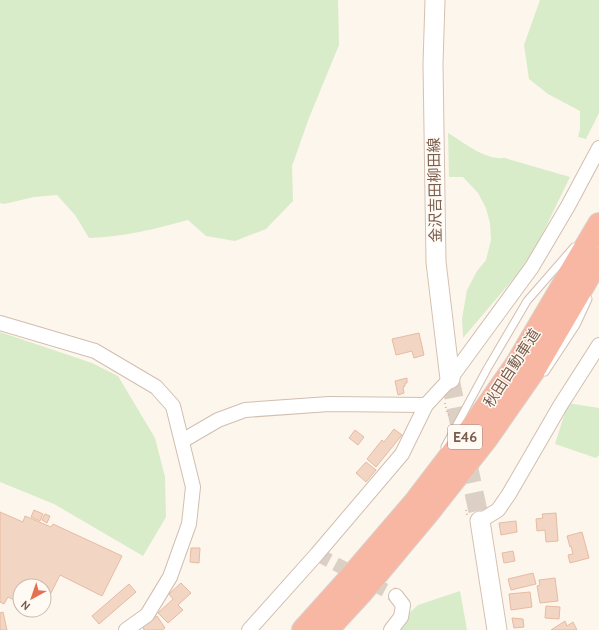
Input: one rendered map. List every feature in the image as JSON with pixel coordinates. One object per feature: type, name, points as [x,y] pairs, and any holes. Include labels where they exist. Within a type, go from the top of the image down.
[{"type":"highway","name":"秋田自動車道","points":[[327,630],[362,592],[422,508],[473,426],[517,364],[599,224]]},
{"type":"highway","name":"秋田自動車道","points":[[303,630],[348,580],[422,508],[487,438],[598,270]]},
{"type":"main road","name":"金沢吉田柳田線","points":[[435,0],[433,64],[436,262],[450,379]]},
{"type":"main road","points":[[480,521],[498,630]]},
{"type":"street","points":[[249,630],[317,554],[402,454],[426,405],[450,379],[532,267],[568,206],[599,148]]},
{"type":"street","points":[[0,323],[95,351],[156,386],[172,406],[193,487],[189,524],[170,577],[166,584],[147,615],[126,630]]},
{"type":"street","points":[[480,521],[498,510],[509,494],[560,406],[599,345]]},
{"type":"street","points":[[182,441],[218,420],[245,410],[329,404],[426,405]]},
{"type":"street","points":[[391,630],[401,617],[403,605],[396,596]]},
{"type":"lane","points":[[442,453],[487,369],[527,301],[599,219]]},
{"type":"lane","points":[[542,377],[576,325],[590,292]]},
{"type":"lane","points":[[422,508],[493,442],[509,414],[524,400]]},
{"type":"lane","points":[[422,508],[438,460]]},
{"type":"green space","points":[[0,0],[338,0],[339,45],[309,118],[292,166],[293,201],[266,229],[235,241],[206,236],[188,220],[127,234],[89,238],[75,215],[57,195],[34,197],[4,204],[0,203]]},
{"type":"green space","points":[[540,0],[599,0],[599,113],[586,139],[578,137],[580,129],[580,111],[548,94],[529,79],[524,45]]},
{"type":"green space","points":[[448,133],[482,154],[497,158],[505,158],[570,177],[540,239],[520,271],[463,338],[462,319],[467,290],[477,271],[486,260],[491,240],[490,223],[486,208],[478,193],[463,177],[449,177]]},
{"type":"green space","points":[[0,332],[92,363],[118,376],[155,438],[165,477],[166,517],[143,556],[54,504],[0,482]]},
{"type":"green space","points":[[568,403],[599,408],[599,455],[596,458],[555,444]]},
{"type":"green space","points":[[460,591],[467,630],[398,630],[405,617],[418,605]]},
{"type":"building","points":[[419,333],[424,355],[414,358],[412,351],[396,355],[392,339]]},
{"type":"building","points":[[407,378],[407,383],[405,383],[405,386],[403,387],[404,393],[398,395],[395,381]]},
{"type":"building","points":[[394,429],[402,435],[376,467],[367,459],[382,440],[384,442]]},
{"type":"building","points":[[355,430],[364,437],[358,445],[349,438]]},
{"type":"building","points":[[366,462],[376,470],[366,482],[356,473]]},
{"type":"building","points":[[34,510],[43,514],[40,521],[31,517]]},
{"type":"building","points":[[0,512],[23,522],[25,516],[51,527],[53,524],[122,556],[102,596],[60,575],[52,591],[52,578],[12,578],[12,599],[8,597],[4,604],[0,602]]},
{"type":"building","points":[[556,513],[558,541],[546,542],[545,530],[537,531],[536,519],[543,518],[542,514]]},
{"type":"building","points":[[45,514],[50,516],[47,523],[42,520]]},
{"type":"building","points":[[516,521],[517,532],[501,535],[499,523]]},
{"type":"building","points":[[582,532],[589,558],[570,563],[568,555],[573,554],[567,536]]},
{"type":"building","points":[[191,548],[200,548],[199,563],[190,562]]},
{"type":"building","points":[[513,551],[515,561],[504,563],[502,553]]},
{"type":"building","points":[[533,573],[536,584],[511,590],[508,579]]},
{"type":"building","points":[[555,578],[558,601],[540,603],[537,586],[540,585],[539,580]]},
{"type":"building","points":[[181,583],[191,593],[178,605],[183,610],[168,623],[158,613],[173,599],[169,594]]},
{"type":"building","points":[[129,584],[136,592],[99,624],[92,616]]},
{"type":"building","points":[[530,592],[532,607],[511,610],[509,594]]},
{"type":"building","points":[[546,606],[560,607],[559,619],[545,618]]},
{"type":"building","points":[[3,612],[7,630],[0,630],[0,613]]},
{"type":"building","points":[[157,616],[165,628],[162,630],[144,630],[143,626]]},
{"type":"building","points":[[512,618],[523,619],[524,627],[514,628]]},
{"type":"building","points":[[565,621],[567,626],[573,622],[577,630],[551,630]]},
{"type":"tunnel","points":[[450,379],[480,521]]},
{"type":"tunnel","points":[[317,554],[396,596]]}]
